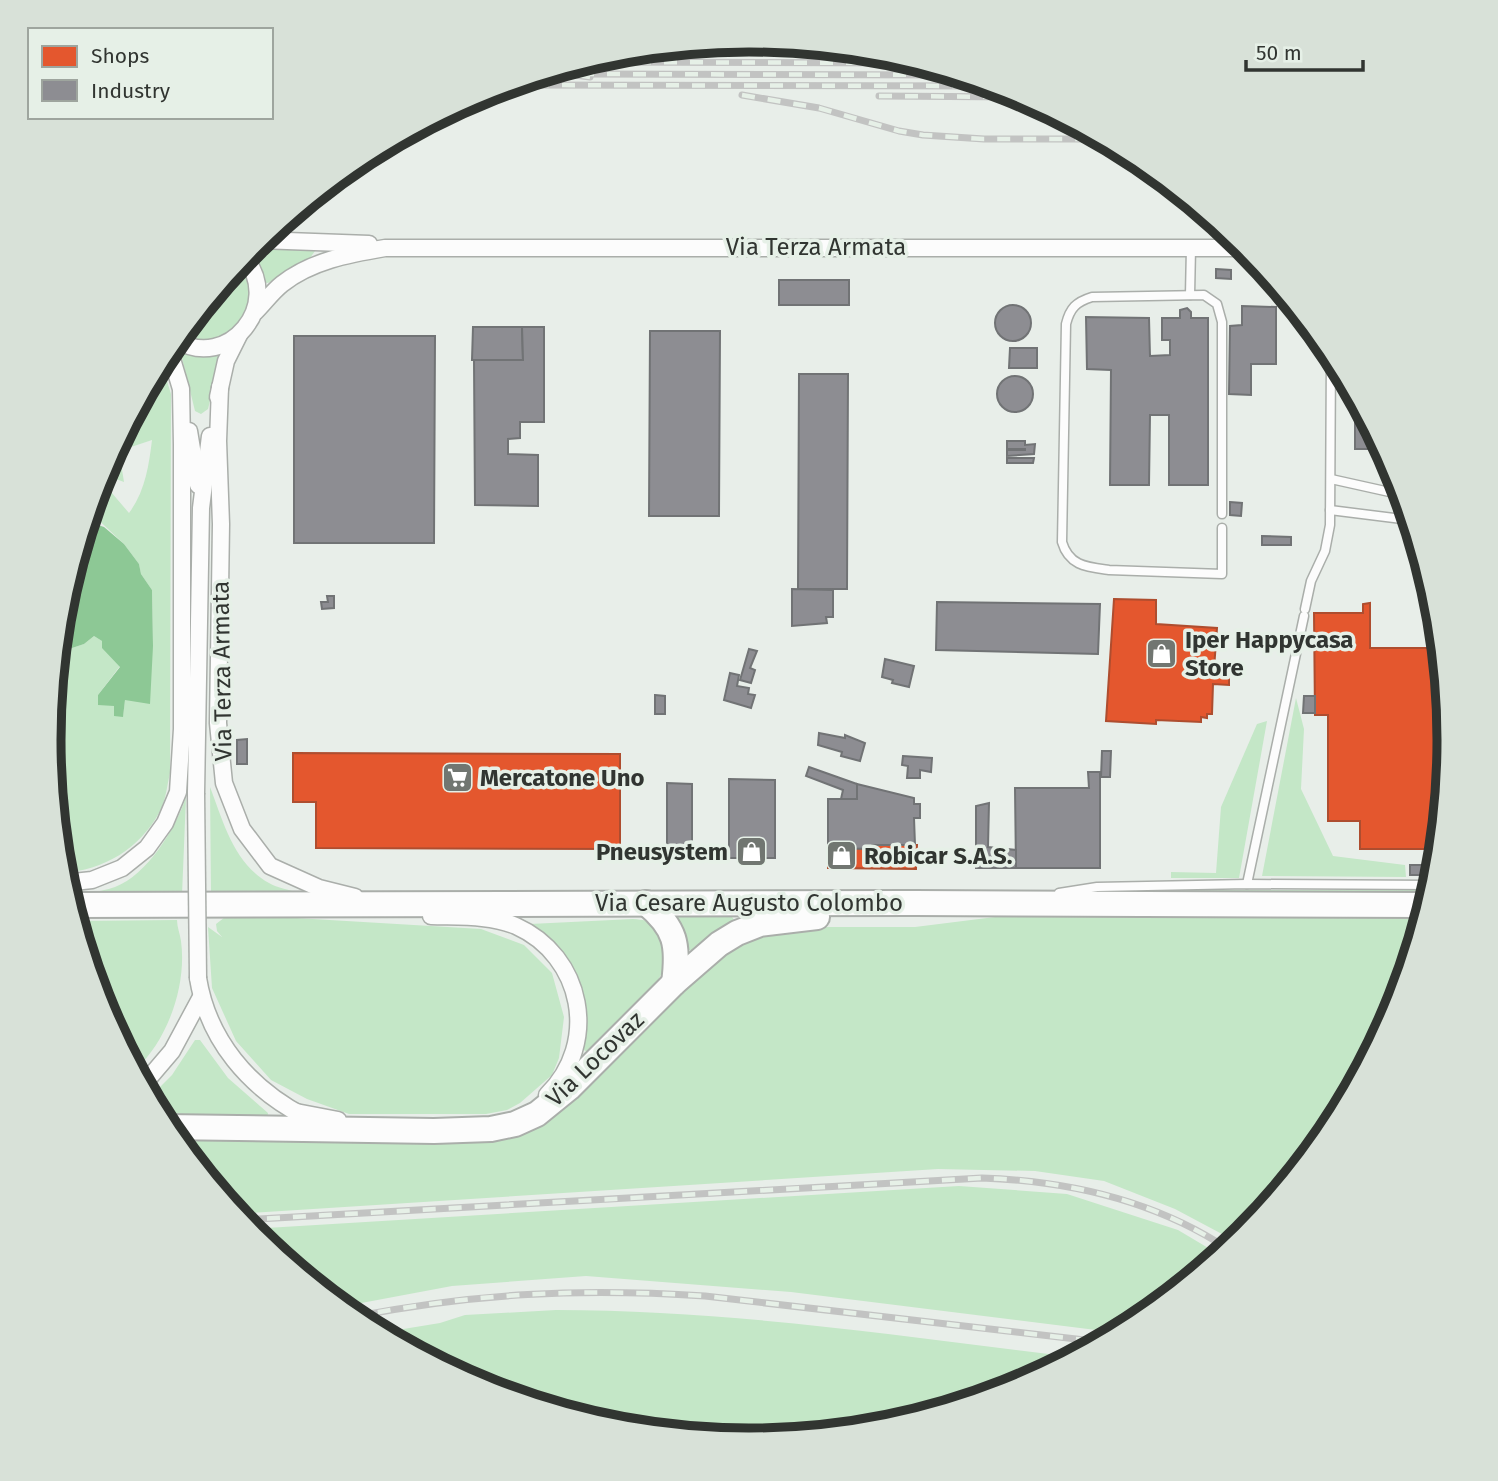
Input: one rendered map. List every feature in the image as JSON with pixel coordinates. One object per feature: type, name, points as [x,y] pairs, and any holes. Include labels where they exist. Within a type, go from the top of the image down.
[{"type":"main road","name":"Via Locovaz","points":[[180,1127],[457,1130],[515,1125],[537,1114],[569,1088],[674,983],[719,944],[737,933],[760,925],[914,903]]},
{"type":"main road","points":[[646,904],[661,916],[671,931],[677,961],[674,983]]},
{"type":"main road","name":"Via Cesare Augusto Colombo","points":[[81,905],[1417,905]]},
{"type":"street","name":"Via Terza Armata","points":[[277,241],[365,244],[385,248],[1229,248]]},
{"type":"street","name":"Via Terza Armata","points":[[330,1130],[296,1112],[253,1083],[236,1065],[217,1033],[201,997],[198,978],[196,793],[201,508],[210,430],[226,361],[255,312],[283,284],[327,260],[385,248]]},
{"type":"street","points":[[252,266],[257,280],[255,312]]},
{"type":"street","points":[[186,345],[202,348],[222,345],[239,335]]},
{"type":"street","name":"Via Terza Armata","points":[[173,364],[193,446],[201,508]]},
{"type":"street","name":"Via Terza Armata","points":[[220,387],[218,723],[224,783],[242,829],[270,866],[319,887],[381,904]]},
{"type":"street","name":"Via Terza Armata","points":[[76,882],[92,880],[122,867],[147,848],[165,823],[178,792],[182,715],[181,389]]},
{"type":"street","name":"Via Locovaz","points":[[296,1112],[341,1120],[501,1119],[540,1101],[550,1092],[560,1080],[570,1060],[578,1035],[575,992],[568,973],[552,952],[516,926],[495,919],[405,914],[349,904]]},
{"type":"street","points":[[149,1077],[172,1051],[201,997]]},
{"type":"lane","points":[[1190,295],[1191,248]]},
{"type":"lane","points":[[1222,514],[1222,323],[1217,304],[1203,295],[1093,297],[1079,301],[1069,312],[1066,324],[1062,542],[1066,554],[1074,561],[1090,567],[1222,574],[1222,528]]},
{"type":"lane","points":[[1247,884],[1311,581],[1325,551],[1330,510],[1331,374]]},
{"type":"lane","points":[[1331,479],[1390,492]]},
{"type":"lane","points":[[1330,510],[1400,519]]},
{"type":"lane","points":[[1018,904],[1058,893],[1097,887],[1422,885]]},
{"type":"shaded area","points":[[310,245],[315,251],[310,258],[268,283],[262,282],[255,262],[269,248]]},
{"type":"shaded area","points":[[245,273],[249,297],[242,320],[225,336],[209,341],[191,338]]},
{"type":"shaded area","points":[[223,349],[208,409],[201,414],[195,411],[181,353],[183,350]]},
{"type":"shaded area","points":[[165,376],[171,394],[170,773],[160,811],[142,836],[131,847],[106,862],[73,871],[62,785],[62,696],[67,650],[84,644],[94,636],[102,641],[120,666],[98,695],[123,716],[125,700],[153,646],[152,590],[141,574],[139,564],[124,544],[98,519],[108,490],[129,513],[143,487],[152,440],[126,449]]},
{"type":"shaded area","points":[[121,461],[124,482],[113,478]]},
{"type":"shaded area","points":[[97,523],[124,544],[139,564],[141,574],[152,590],[150,704],[125,700],[123,717],[114,716],[114,706],[98,705],[98,695],[120,667],[102,648],[102,641],[94,636],[84,644],[67,650],[84,562]]},
{"type":"shaded area","points":[[1296,698],[1304,729],[1301,789],[1333,856],[1405,865],[1406,877],[1262,876]]},
{"type":"shaded area","points":[[1267,721],[1239,878],[1171,878],[1171,872],[1216,873],[1221,807],[1257,724]]},
{"type":"shaded area","points":[[210,787],[231,841],[247,865],[272,885],[300,893],[211,895]]},
{"type":"shaded area","points":[[186,797],[182,895],[88,894],[115,887],[138,872],[168,836]]},
{"type":"shaded area","points":[[1116,890],[1421,890],[1420,892]]},
{"type":"shaded area","points":[[229,914],[481,929],[524,945],[552,973],[564,1017],[559,1058],[552,1075],[520,1103],[507,1110],[486,1114],[349,1114],[307,1099],[271,1080],[236,1041],[212,988],[208,927],[222,937],[216,924]]},
{"type":"shaded area","points":[[677,915],[731,915],[734,920],[733,924],[696,950],[684,950],[673,918]]},
{"type":"shaded area","points":[[1003,916],[1415,916],[1385,1004],[1345,1084],[1295,1159],[1226,1236],[1175,1209],[1104,1181],[1035,1171],[938,1169],[250,1213],[187,1137],[507,1136],[725,955],[770,930],[810,927],[915,927]]},
{"type":"shaded area","points":[[633,919],[654,923],[660,929],[666,955],[663,969],[657,982],[636,1009],[591,1054],[582,1049],[581,1008],[576,978],[560,952],[530,924]]},
{"type":"shaded area","points":[[177,920],[182,958],[178,993],[166,1028],[142,1063],[113,1004],[85,921]]},
{"type":"shaded area","points":[[195,1040],[200,1040],[228,1078],[268,1113],[267,1119],[176,1122],[157,1090],[172,1075]]},
{"type":"shaded area","points":[[959,1186],[1067,1194],[1178,1230],[1211,1250],[1168,1286],[1102,1331],[791,1292],[586,1276],[452,1286],[355,1304],[295,1258],[264,1228]]},
{"type":"shaded area","points":[[556,1310],[686,1314],[879,1333],[1058,1355],[970,1392],[883,1415],[794,1427],[704,1427],[615,1415],[528,1392],[445,1358],[396,1330],[440,1323],[465,1315]]},
{"type":"building: Shops","name":"Iper Happycasa Store","points":[[1114,599],[1156,600],[1156,624],[1217,628],[1214,669],[1229,670],[1229,685],[1213,684],[1212,714],[1207,714],[1207,718],[1201,717],[1201,722],[1156,720],[1156,724],[1106,721]]},
{"type":"building: Shops","points":[[1370,603],[1370,648],[1431,648],[1437,740],[1436,785],[1428,849],[1360,849],[1360,821],[1328,821],[1328,715],[1315,715],[1314,613],[1363,613],[1363,604]]},
{"type":"building: Shops","name":"Mercatone Uno","points":[[293,753],[620,754],[620,849],[316,848],[316,802],[293,802]]},
{"type":"building: Shops","points":[[872,845],[917,845],[916,869],[828,868],[828,848],[872,849]]},
{"type":"building: Industry","points":[[1216,269],[1231,270],[1231,279],[1216,278]]},
{"type":"building: Industry","points":[[779,280],[849,280],[849,305],[779,305]]},
{"type":"building: Industry","points":[[1013,305],[1026,310],[1031,323],[1026,336],[1013,341],[1000,336],[995,323],[1000,310]]},
{"type":"building: Industry","points":[[1242,306],[1276,307],[1276,364],[1251,364],[1251,395],[1229,394],[1230,326],[1242,325]]},
{"type":"building: Industry","points":[[1187,308],[1191,312],[1191,318],[1208,318],[1208,485],[1169,485],[1169,415],[1150,415],[1149,485],[1110,485],[1111,370],[1087,369],[1086,317],[1149,318],[1150,356],[1170,355],[1170,340],[1162,340],[1162,318],[1180,318],[1180,310]]},
{"type":"building: Industry","points":[[473,327],[522,327],[523,360],[472,360]]},
{"type":"building: Industry","points":[[522,327],[544,327],[544,422],[520,422],[520,438],[508,439],[508,454],[538,455],[538,506],[475,505],[474,360],[523,360]]},
{"type":"building: Industry","points":[[650,331],[720,331],[719,516],[649,516]]},
{"type":"building: Industry","points":[[294,336],[435,336],[434,543],[294,543]]},
{"type":"building: Industry","points":[[1010,348],[1037,348],[1037,368],[1009,368]]},
{"type":"building: Industry","points":[[799,374],[848,374],[847,589],[798,589]]},
{"type":"building: Industry","points":[[1015,376],[1028,381],[1033,394],[1028,407],[1015,412],[1002,407],[997,394],[1002,381]]},
{"type":"building: Industry","points":[[1355,416],[1372,449],[1355,449]]},
{"type":"building: Industry","points":[[1007,441],[1035,444],[1034,454],[1007,456],[1007,450],[1025,449],[1007,449]]},
{"type":"building: Industry","points":[[1007,458],[1034,458],[1033,463],[1007,463]]},
{"type":"building: Industry","points":[[1230,502],[1242,503],[1241,516],[1230,515]]},
{"type":"building: Industry","points":[[1262,536],[1291,537],[1291,545],[1262,545]]},
{"type":"building: Industry","points":[[792,589],[833,590],[833,617],[826,617],[827,623],[792,626]]},
{"type":"building: Industry","points":[[327,596],[334,596],[334,608],[322,609],[321,602],[328,602]]},
{"type":"building: Industry","points":[[937,602],[1100,604],[1098,654],[936,650]]},
{"type":"building: Industry","points":[[749,649],[757,651],[750,668],[755,670],[751,683],[740,680]]},
{"type":"building: Industry","points":[[885,659],[914,666],[909,687],[892,683],[893,680],[882,677]]},
{"type":"building: Industry","points":[[730,673],[739,675],[737,686],[749,688],[748,694],[755,695],[751,708],[724,700]]},
{"type":"building: Industry","points":[[655,695],[665,696],[665,714],[655,714]]},
{"type":"building: Industry","points":[[1304,696],[1315,696],[1315,713],[1303,713]]},
{"type":"building: Industry","points":[[819,733],[845,738],[845,735],[865,743],[860,761],[818,745]]},
{"type":"building: Industry","points":[[247,739],[247,764],[237,764],[237,740]]},
{"type":"building: Industry","points":[[1102,751],[1111,751],[1110,777],[1101,777]]},
{"type":"building: Industry","points":[[903,756],[932,758],[931,772],[920,770],[920,778],[907,778],[908,766],[902,765]]},
{"type":"building: Industry","points":[[809,767],[857,784],[857,799],[841,799],[843,790],[806,776]]},
{"type":"building: Industry","points":[[1088,772],[1100,772],[1100,868],[1016,868],[1015,788],[1089,788]]},
{"type":"building: Industry","points":[[729,779],[775,780],[775,858],[729,858]]},
{"type":"building: Industry","points":[[667,783],[692,784],[692,854],[667,854]]},
{"type":"building: Industry","points":[[857,784],[914,798],[914,804],[920,804],[920,818],[914,818],[915,845],[872,845],[872,849],[828,848],[828,799],[857,799]]},
{"type":"building: Industry","points":[[989,803],[988,847],[1016,850],[1016,868],[976,868],[976,806]]},
{"type":"building: Industry","points":[[1410,865],[1423,865],[1423,875],[1410,875]]},
{"type":"railway","points":[[636,62],[866,63]]},
{"type":"railway","points":[[581,74],[922,75]]},
{"type":"railway","points":[[575,75],[590,77]]},
{"type":"railway","points":[[541,85],[960,86]]},
{"type":"railway","points":[[742,95],[819,108],[899,131],[923,135],[984,139],[1082,139]]},
{"type":"railway","points":[[879,96],[990,97]]},
{"type":"railway","points":[[256,1219],[982,1178],[1047,1183],[1110,1196],[1171,1218],[1218,1243]]},
{"type":"railway","points":[[369,1314],[441,1302],[528,1294],[659,1294],[705,1296],[1086,1340]]},
{"type":"place","name":"Iper Happycasa Store","points":[[1162,654]]},
{"type":"place","name":"Mercatone Uno","points":[[457,778]]},
{"type":"place","name":"Pneusystem","points":[[751,852]]},
{"type":"place","name":"Robicar S.A.S.","points":[[841,856]]}]
